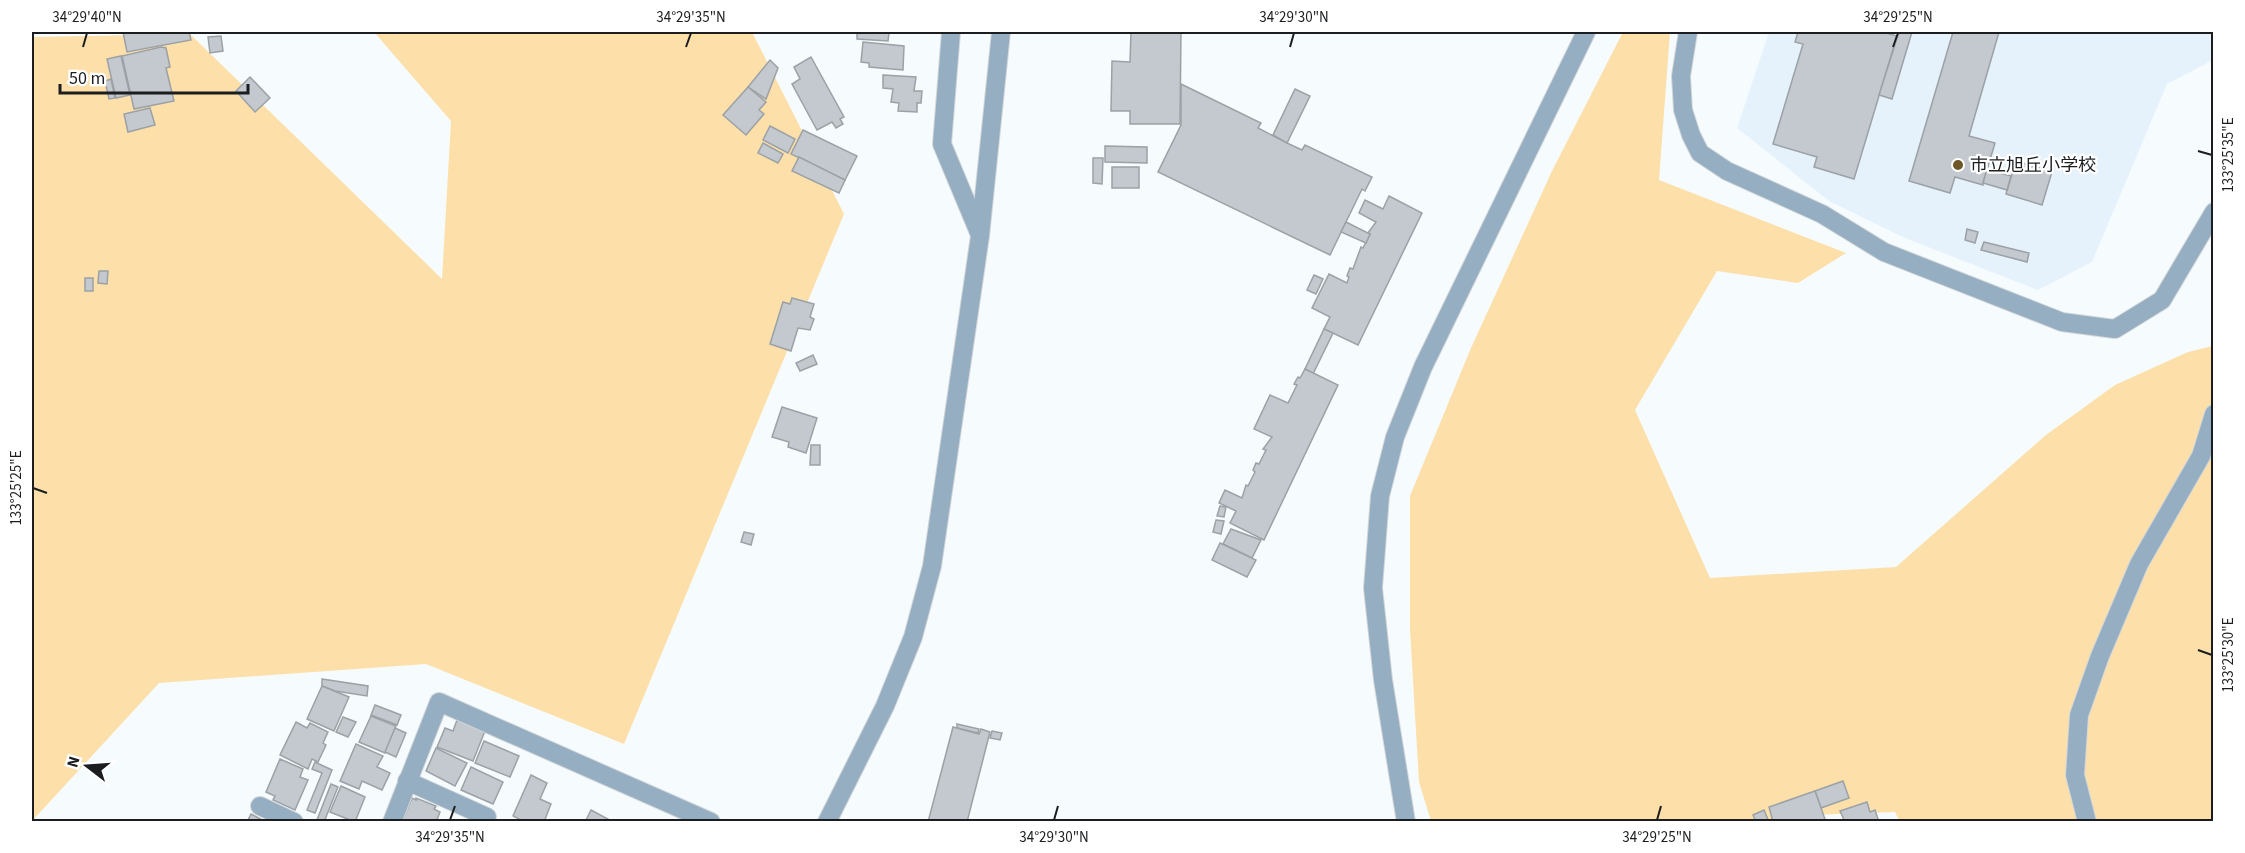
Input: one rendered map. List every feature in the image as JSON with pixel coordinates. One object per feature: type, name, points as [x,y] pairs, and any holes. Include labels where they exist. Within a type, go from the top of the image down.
[{"type":"street","points":[[951,32],[942,144],[980,236]]},
{"type":"street","points":[[827,822],[885,706],[913,637],[932,566],[980,236],[1000,32]]},
{"type":"street","points":[[1406,822],[1383,680],[1373,588],[1380,496],[1395,438],[1423,367],[1586,32]]},
{"type":"street","points":[[1688,32],[1682,76],[1683,110],[1700,153],[1726,171],[1822,214],[1884,252],[2062,322],[2115,329],[2162,300],[2214,212]]},
{"type":"street","points":[[2087,822],[2075,775],[2079,715],[2100,656],[2139,564],[2200,456],[2214,414]]},
{"type":"street","points":[[392,822],[439,702],[711,822]]},
{"type":"street","points":[[408,782],[487,817]]},
{"type":"street","points":[[260,806],[294,822]]},
{"type":"shaded area","points":[[374,32],[752,32],[844,214],[624,744],[426,664],[159,683],[32,821],[32,37],[190,34],[442,279],[451,121]]},
{"type":"shaded area","points":[[1623,32],[1670,32],[1659,180],[1846,253],[1798,283],[1717,271],[1635,410],[1710,578],[1896,567],[2046,435],[2115,385],[2188,352],[2213,346],[2213,821],[1900,822],[1895,812],[1810,815],[1797,822],[1431,821],[1419,782],[1410,629],[1410,496],[1471,348],[1552,171]]},
{"type":"shaded area","name":"市立旭丘小学校","points":[[1769,32],[2213,32],[2213,60],[2167,84],[2092,262],[2038,290],[1905,238],[1829,201],[1737,128]]},
{"type":"building","points":[[123,32],[189,32],[191,40],[127,52]]},
{"type":"building","points":[[857,32],[892,32],[889,33],[888,41],[857,39]]},
{"type":"building","points":[[1131,32],[1181,32],[1180,124],[1130,124],[1130,111],[1111,111],[1112,61],[1130,62]]},
{"type":"building","points":[[1798,32],[1882,32],[1897,36],[1854,179],[1814,167],[1817,157],[1773,144],[1803,44],[1795,42]]},
{"type":"building","points":[[1899,32],[1912,32],[1892,99],[1879,95]]},
{"type":"building","points":[[1953,32],[1999,32],[1969,136],[1995,143],[1983,185],[1955,177],[1950,193],[1909,181]]},
{"type":"building","points":[[221,36],[223,51],[210,53],[208,37]]},
{"type":"building","points":[[863,42],[904,46],[903,70],[869,67],[869,63],[861,62]]},
{"type":"building","points":[[161,47],[166,48],[170,67],[166,68],[174,101],[134,109],[122,56]]},
{"type":"building","points":[[121,56],[130,95],[116,98],[107,59]]},
{"type":"building","points":[[811,57],[844,117],[840,119],[843,124],[836,128],[832,122],[817,130],[792,84],[800,79],[794,67]]},
{"type":"building","points":[[770,60],[778,68],[766,99],[748,87]]},
{"type":"building","points":[[883,75],[916,77],[914,91],[922,91],[921,103],[917,103],[917,112],[898,111],[899,103],[891,102],[893,89],[883,88]]},
{"type":"building","points":[[250,77],[270,98],[255,112],[236,91]]},
{"type":"building","points":[[111,79],[115,98],[109,99],[105,81]]},
{"type":"building","points":[[1181,84],[1261,123],[1258,128],[1287,143],[1302,150],[1305,145],[1372,177],[1365,191],[1362,189],[1330,255],[1158,172],[1181,125]]},
{"type":"building","points":[[748,87],[766,102],[759,110],[764,114],[746,135],[723,115]]},
{"type":"building","points":[[1295,89],[1310,96],[1287,143],[1273,135]]},
{"type":"building","points":[[150,108],[155,125],[128,132],[124,114]]},
{"type":"building","points":[[770,126],[795,139],[788,153],[763,140]]},
{"type":"building","points":[[803,130],[857,156],[845,180],[791,154]]},
{"type":"building","points":[[763,143],[783,154],[778,163],[758,153]]},
{"type":"building","points":[[1105,146],[1147,147],[1147,163],[1105,162]]},
{"type":"building","points":[[799,157],[845,180],[839,193],[792,171]]},
{"type":"building","points":[[1093,158],[1103,158],[1102,184],[1093,183]]},
{"type":"building","points":[[2016,161],[2052,172],[2042,205],[2006,194]]},
{"type":"building","points":[[1112,167],[1139,167],[1139,188],[1112,188]]},
{"type":"building","points":[[1987,169],[2011,176],[2007,190],[1983,183]]},
{"type":"building","points":[[1389,196],[1422,213],[1358,345],[1324,329],[1330,317],[1312,308],[1329,274],[1347,283],[1350,268],[1353,269],[1361,247],[1363,248],[1370,234],[1368,233],[1376,222],[1359,213],[1365,200],[1383,209]]},
{"type":"building","points":[[1346,222],[1370,234],[1366,243],[1341,232]]},
{"type":"building","points":[[1967,229],[1978,232],[1975,243],[1965,240]]},
{"type":"building","points":[[1984,242],[2029,253],[2027,262],[1981,250]]},
{"type":"building","points":[[99,271],[108,271],[107,284],[98,283]]},
{"type":"building","points":[[1314,275],[1323,279],[1316,294],[1307,290]]},
{"type":"building","points":[[85,278],[93,278],[93,291],[85,291]]},
{"type":"building","points":[[792,298],[814,304],[810,317],[814,319],[810,330],[798,328],[791,351],[770,344],[783,302],[790,304]]},
{"type":"building","points":[[1324,329],[1333,333],[1313,374],[1305,369]]},
{"type":"building","points":[[813,355],[817,364],[800,371],[796,363]]},
{"type":"building","points":[[1305,369],[1338,385],[1264,540],[1230,523],[1236,511],[1219,503],[1225,490],[1242,498],[1246,485],[1248,486],[1255,472],[1253,470],[1256,463],[1259,464],[1266,450],[1263,449],[1272,437],[1254,429],[1270,395],[1288,403],[1297,385],[1294,384]]},
{"type":"building","points":[[782,407],[817,418],[806,453],[788,447],[789,442],[772,437]]},
{"type":"building","points":[[811,445],[820,445],[820,465],[810,465]]},
{"type":"building","points":[[1220,506],[1226,507],[1224,517],[1217,516]]},
{"type":"building","points":[[1216,520],[1224,521],[1221,534],[1213,532]]},
{"type":"building","points":[[1231,529],[1261,540],[1252,558],[1223,544]]},
{"type":"building","points":[[744,532],[754,534],[751,545],[741,542]]},
{"type":"building","points":[[1220,543],[1256,560],[1247,577],[1212,560]]},
{"type":"building","points":[[322,679],[368,686],[367,696],[335,691],[322,686]]},
{"type":"building","points":[[322,686],[349,697],[334,731],[307,719]]},
{"type":"building","points":[[375,705],[401,715],[397,725],[371,715]]},
{"type":"building","points":[[371,716],[396,726],[385,753],[359,742]]},
{"type":"building","points":[[343,717],[356,722],[348,737],[336,732]]},
{"type":"building","points":[[457,720],[485,731],[473,761],[437,747],[445,728],[453,731]]},
{"type":"building","points":[[296,722],[307,728],[310,723],[328,732],[323,743],[326,745],[318,762],[312,759],[308,769],[280,755]]},
{"type":"building","points":[[957,724],[979,729],[978,733],[957,728]]},
{"type":"building","points":[[953,727],[979,734],[981,729],[990,732],[967,822],[928,822]]},
{"type":"building","points":[[395,728],[406,733],[396,757],[385,752]]},
{"type":"building","points":[[992,731],[1002,733],[1000,740],[990,738]]},
{"type":"building","points":[[484,741],[519,756],[510,777],[475,763]]},
{"type":"building","points":[[356,744],[383,756],[377,767],[390,773],[382,790],[362,781],[359,789],[340,781]]},
{"type":"building","points":[[436,748],[467,763],[455,786],[426,771]]},
{"type":"building","points":[[280,759],[303,769],[300,777],[308,780],[295,810],[273,800],[275,796],[266,792]]},
{"type":"building","points":[[315,762],[332,770],[315,813],[307,810],[322,773],[312,769]]},
{"type":"building","points":[[471,767],[503,782],[493,804],[461,790]]},
{"type":"building","points":[[531,775],[547,783],[540,799],[551,804],[544,822],[525,822],[513,816]]},
{"type":"building","points":[[1843,781],[1849,798],[1821,808],[1815,791]]},
{"type":"building","points":[[331,784],[338,787],[324,822],[321,822],[317,820]]},
{"type":"building","points":[[341,786],[365,797],[355,822],[330,812]]},
{"type":"building","points":[[1815,791],[1826,822],[1773,822],[1769,807]]},
{"type":"building","points":[[412,798],[436,806],[434,809],[440,812],[436,822],[402,822]]},
{"type":"building","points":[[1867,802],[1870,812],[1875,810],[1879,822],[1845,822],[1840,811]]},
{"type":"building","points":[[591,810],[608,819],[607,822],[586,820]]},
{"type":"building","points":[[1764,810],[1769,822],[1756,822],[1753,815]]},
{"type":"building","points":[[251,814],[266,822],[251,822],[248,820]]},
{"type":"place","name":"市立旭丘小学校","points":[[1958,165]]}]
